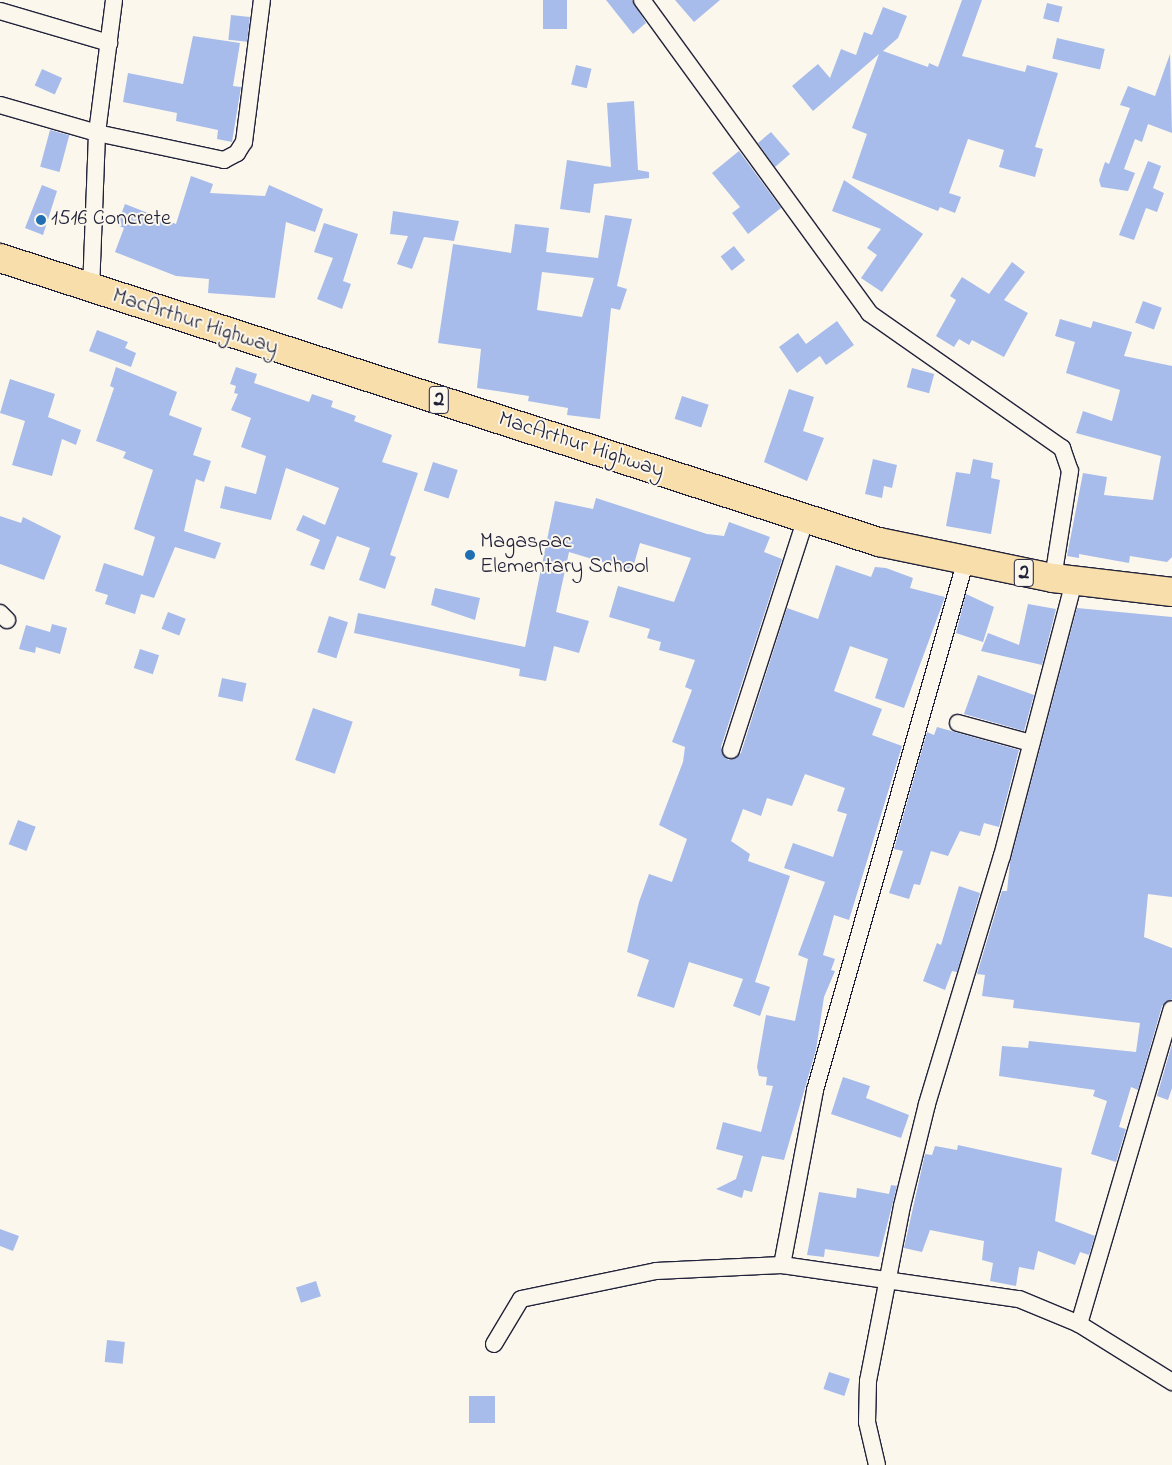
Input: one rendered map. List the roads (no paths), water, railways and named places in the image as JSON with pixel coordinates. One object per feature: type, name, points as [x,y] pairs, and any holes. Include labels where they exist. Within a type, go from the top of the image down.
[{"type":"highway","name":"MacArthur Highway","points":[[0,258],[91,290],[806,518],[965,563],[1063,580],[1172,592]]},
{"type":"street","points":[[91,290],[97,133],[114,0]]},
{"type":"street","points":[[0,105],[97,133],[224,160],[237,153],[244,142],[262,0]]},
{"type":"street","points":[[642,0],[869,312],[1062,448],[1070,471],[1063,580],[1031,743],[927,1104],[887,1282],[868,1381],[867,1422],[877,1465]]},
{"type":"street","points":[[0,11],[109,43]]},
{"type":"street","points":[[731,750],[806,518]]},
{"type":"street","points":[[782,1265],[815,1090],[965,563]]},
{"type":"street","points":[[958,723],[1031,743]]},
{"type":"street","points":[[1079,1324],[1172,1009]]},
{"type":"street","points":[[494,1344],[520,1299],[656,1271],[782,1265],[840,1270],[887,1282],[1019,1299],[1079,1324],[1172,1382]]},
{"type":"place","name":"1516 Concrete","points":[[41,220]]},
{"type":"place","name":"Magaspac Elementary School","points":[[470,555]]}]
